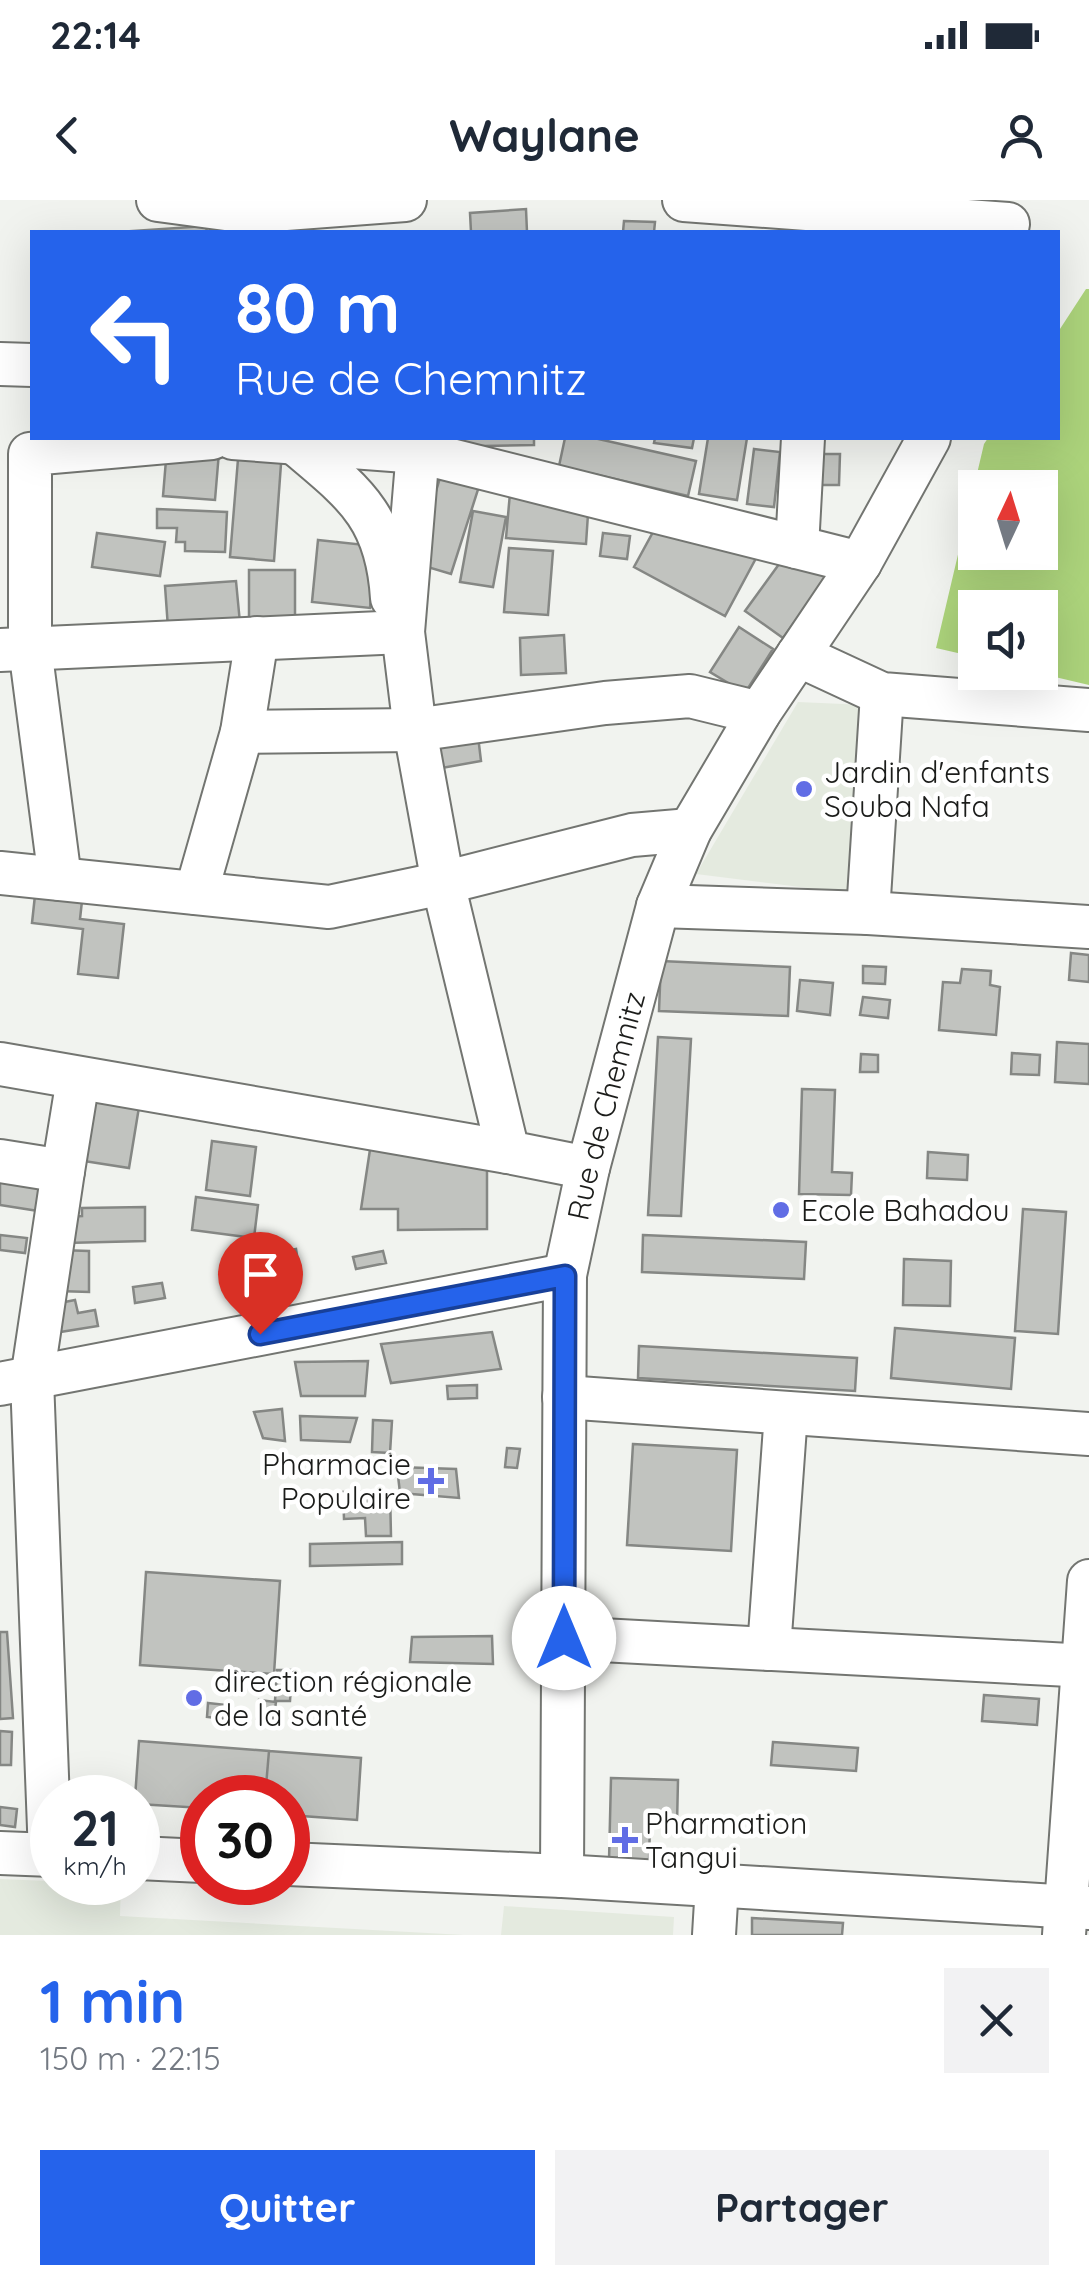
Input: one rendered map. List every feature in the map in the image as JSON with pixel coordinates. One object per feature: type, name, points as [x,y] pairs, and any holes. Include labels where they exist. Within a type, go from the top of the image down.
[{"type":"street","points":[[158,200],[248,212],[405,200]]},
{"type":"street","points":[[420,200],[421,230]]},
{"type":"street","points":[[684,200],[814,214],[1008,219]]},
{"type":"street","points":[[0,364],[30,365]]},
{"type":"street","points":[[60,879],[15,649],[30,454],[189,440]]},
{"type":"street","points":[[254,440],[419,445],[860,564]]},
{"type":"street","points":[[797,547],[804,440]]},
{"type":"street","name":"Rue de Chemnitz","points":[[562,1876],[565,1276],[588,1168],[658,906],[690,830],[759,713],[860,564],[928,440]]},
{"type":"street","points":[[296,444],[352,492],[377,526],[443,884],[508,1152]]},
{"type":"street","points":[[397,632],[419,445]]},
{"type":"street","points":[[15,649],[397,632]]},
{"type":"street","points":[[196,893],[242,732],[257,638]]},
{"type":"street","points":[[798,655],[882,694],[1089,710]]},
{"type":"street","points":[[868,913],[882,694]]},
{"type":"street","points":[[242,732],[415,730],[606,703],[690,696],[759,713]]},
{"type":"street","points":[[0,874],[329,907],[443,884],[632,835],[690,830]]},
{"type":"street","points":[[658,906],[868,913],[1089,927]]},
{"type":"street","points":[[0,1064],[588,1168]]},
{"type":"street","points":[[45,1775],[16,1381],[63,1171],[78,1079]]},
{"type":"street","points":[[0,1161],[63,1171]]},
{"type":"street","points":[[16,1381],[565,1276]]},
{"type":"street","points":[[564,1396],[1089,1434]]},
{"type":"street","points":[[769,1649],[786,1412]]},
{"type":"street","points":[[310,1865],[717,1886],[1072,1917],[1089,1582]]},
{"type":"street","points":[[564,1638],[1086,1666]]},
{"type":"street","points":[[0,1853],[30,1854]]},
{"type":"street","points":[[714,1935],[717,1886]]},
{"type":"shaded area","name":"Jardin d'enfants Souba Nafa","points":[[798,702],[866,705],[857,894],[696,874]]},
{"type":"shaded area","points":[[0,1879],[30,1880],[30,1905],[120,1905],[120,1916],[464,1935],[0,1935]]},
{"type":"shaded area","points":[[504,1906],[674,1917],[673,1935],[501,1935]]},
{"type":"green space","points":[[1089,289],[1089,685],[1058,678],[1058,590],[958,590],[958,653],[936,648],[958,554],[958,570],[1058,570],[1058,470],[978,470],[987,440],[1060,440],[1060,329]]},
{"type":"building","points":[[526,209],[527,230],[471,230],[470,213]]},
{"type":"building","points":[[624,221],[655,222],[654,230],[623,230]]},
{"type":"building","points":[[206,226],[207,230],[147,230]]},
{"type":"building","points":[[432,440],[534,440],[534,445],[432,447]]},
{"type":"building","points":[[565,440],[603,440],[696,461],[688,496],[559,466]]},
{"type":"building","points":[[655,440],[694,440],[692,448],[654,443]]},
{"type":"building","points":[[708,440],[747,440],[737,500],[699,494]]},
{"type":"building","points":[[239,447],[282,450],[274,561],[230,557]]},
{"type":"building","points":[[167,448],[219,452],[215,500],[163,496]]},
{"type":"building","points":[[754,449],[780,452],[774,507],[747,504]]},
{"type":"building","points":[[818,454],[840,454],[839,485],[818,485]]},
{"type":"building","points":[[444,465],[482,477],[451,574],[414,563]]},
{"type":"building","points":[[510,493],[589,499],[586,544],[506,538]]},
{"type":"building","points":[[671,499],[762,547],[725,616],[634,567]]},
{"type":"building","points":[[157,509],[227,512],[225,552],[185,551],[185,542],[176,542],[177,528],[157,528]]},
{"type":"building","points":[[473,511],[506,517],[493,587],[460,582]]},
{"type":"building","points":[[97,533],[165,542],[160,576],[92,567]]},
{"type":"building","points":[[603,533],[630,536],[627,559],[600,556]]},
{"type":"building","points":[[318,540],[375,546],[370,608],[312,602]]},
{"type":"building","points":[[509,548],[553,551],[548,615],[504,612]]},
{"type":"building","points":[[790,549],[828,576],[783,638],[745,611]]},
{"type":"building","points":[[249,570],[295,570],[295,623],[249,623]]},
{"type":"building","points":[[236,581],[240,623],[168,628],[165,586]]},
{"type":"building","points":[[739,627],[773,649],[745,693],[710,672]]},
{"type":"building","points":[[564,635],[566,673],[521,675],[520,638]]},
{"type":"building","points":[[478,736],[481,761],[436,769],[436,743]]},
{"type":"building","points":[[36,886],[83,892],[80,919],[124,924],[118,978],[78,974],[83,929],[32,923]]},
{"type":"building","points":[[1071,953],[1089,955],[1089,982],[1069,980]]},
{"type":"building","points":[[661,961],[790,967],[788,1016],[659,1011]]},
{"type":"building","points":[[863,966],[886,967],[885,984],[863,983]]},
{"type":"building","points":[[962,969],[991,971],[990,985],[1000,987],[996,1035],[939,1030],[943,982],[960,983]]},
{"type":"building","points":[[800,980],[833,983],[830,1015],[797,1011]]},
{"type":"building","points":[[863,997],[890,1000],[888,1018],[860,1015]]},
{"type":"building","points":[[658,1037],[691,1039],[681,1216],[648,1215]]},
{"type":"building","points":[[1057,1042],[1089,1044],[1089,1084],[1055,1082]]},
{"type":"building","points":[[1012,1053],[1040,1055],[1039,1075],[1011,1074]]},
{"type":"building","points":[[861,1054],[878,1055],[878,1072],[860,1072]]},
{"type":"building","points":[[802,1089],[835,1090],[832,1172],[852,1173],[851,1195],[799,1194]]},
{"type":"building","points":[[81,1092],[140,1101],[129,1168],[71,1159]]},
{"type":"building","points":[[212,1141],[256,1147],[250,1196],[206,1190]]},
{"type":"building","points":[[371,1143],[487,1159],[487,1229],[398,1230],[398,1209],[361,1209]]},
{"type":"building","points":[[928,1152],[968,1155],[967,1180],[927,1178]]},
{"type":"building","points":[[0,1173],[56,1180],[51,1213],[0,1205]]},
{"type":"building","points":[[196,1197],[258,1205],[254,1238],[192,1230]]},
{"type":"building","points":[[145,1207],[145,1241],[66,1243],[66,1217],[82,1216],[82,1208]]},
{"type":"building","points":[[1023,1209],[1066,1212],[1058,1334],[1015,1331]]},
{"type":"building","points":[[0,1235],[27,1238],[25,1253],[0,1250]]},
{"type":"building","points":[[643,1235],[806,1242],[804,1279],[642,1272]]},
{"type":"building","points":[[296,1249],[299,1268],[265,1275],[261,1256]]},
{"type":"building","points":[[59,1250],[89,1251],[89,1292],[58,1291]]},
{"type":"building","points":[[383,1251],[386,1263],[356,1269],[353,1257]]},
{"type":"building","points":[[904,1259],[951,1261],[950,1306],[903,1305]]},
{"type":"building","points":[[162,1283],[165,1298],[135,1303],[133,1287]]},
{"type":"building","points":[[75,1300],[78,1313],[95,1310],[98,1326],[54,1333],[49,1305]]},
{"type":"building","points":[[895,1328],[1015,1338],[1011,1389],[891,1378]]},
{"type":"building","points":[[492,1332],[501,1369],[391,1383],[381,1344]]},
{"type":"building","points":[[639,1346],[857,1358],[855,1391],[638,1378]]},
{"type":"building","points":[[368,1361],[365,1396],[301,1396],[295,1362]]},
{"type":"building","points":[[477,1385],[477,1398],[448,1399],[447,1386]]},
{"type":"building","points":[[282,1409],[285,1441],[263,1438],[254,1412]]},
{"type":"building","points":[[300,1416],[357,1418],[350,1442],[301,1440]]},
{"type":"building","points":[[373,1420],[392,1421],[390,1453],[372,1452]]},
{"type":"building","points":[[633,1444],[737,1450],[731,1551],[627,1545]]},
{"type":"building","points":[[507,1448],[520,1449],[517,1468],[505,1467]]},
{"type":"building","points":[[397,1467],[456,1469],[459,1498],[400,1493]]},
{"type":"building","points":[[390,1491],[391,1536],[366,1536],[365,1518],[344,1519],[343,1492]]},
{"type":"building","points":[[402,1542],[402,1564],[310,1566],[310,1544]]},
{"type":"building","points":[[146,1572],[280,1581],[274,1674],[140,1665]]},
{"type":"building","points":[[0,1632],[7,1632],[13,1718],[0,1719]]},
{"type":"building","points":[[492,1636],[493,1664],[410,1662],[412,1637]]},
{"type":"building","points":[[277,1670],[292,1670],[290,1701],[275,1701]]},
{"type":"building","points":[[984,1695],[1039,1699],[1037,1725],[982,1721]]},
{"type":"building","points":[[259,1700],[276,1702],[273,1721],[257,1719]]},
{"type":"building","points":[[208,1703],[227,1705],[226,1719],[207,1717]]},
{"type":"building","points":[[0,1731],[12,1732],[11,1765],[0,1765]]},
{"type":"building","points":[[139,1741],[269,1751],[267,1775],[180,1775],[180,1807],[160,1805],[160,1775],[137,1775]]},
{"type":"building","points":[[773,1742],[858,1748],[856,1771],[771,1765]]},
{"type":"building","points":[[269,1751],[361,1758],[357,1820],[310,1817],[310,1775],[267,1775]]},
{"type":"building","points":[[611,1778],[678,1780],[677,1824],[650,1823],[649,1862],[609,1861]]},
{"type":"building","points":[[0,1807],[17,1809],[15,1827],[0,1825]]},
{"type":"building","points":[[752,1918],[843,1923],[842,1935],[752,1935]]},
{"type":"place","name":"Jardin d'enfants Souba Nafa","points":[[804,789]]},
{"type":"place","name":"Ecole Bahadou","points":[[781,1210]]},
{"type":"place","name":"Pharmacie Populaire","points":[[431,1481]]},
{"type":"place","name":"direction régionale de la santé","points":[[194,1698]]},
{"type":"place","name":"Pharmation Tangui","points":[[625,1840]]},
{"type":"route","points":[[260,1334],[565,1276],[564,1638]]}]
